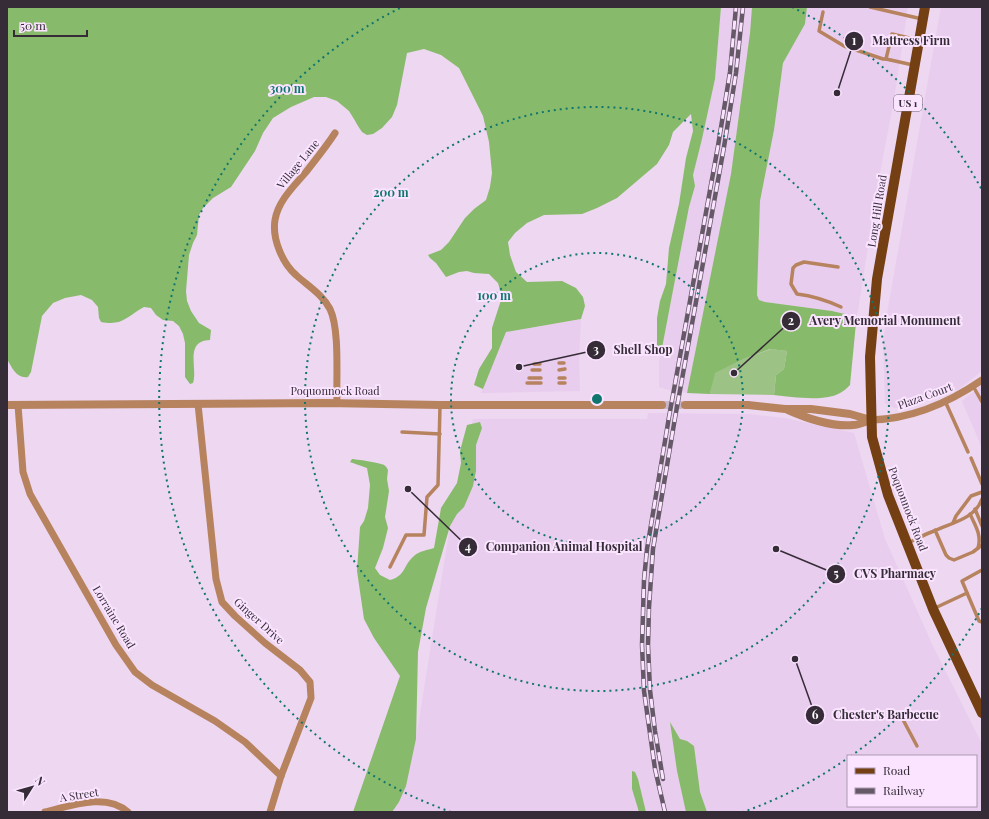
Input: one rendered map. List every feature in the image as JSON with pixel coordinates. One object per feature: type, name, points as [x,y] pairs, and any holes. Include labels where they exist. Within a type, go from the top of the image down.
[{"type":"main road","name":"Long Hill Road","points":[[871,420],[870,357],[877,279],[925,7]]},
{"type":"main road","name":"Poquonnock Road","points":[[871,420],[872,437],[888,495],[933,609],[982,714]]},
{"type":"street","name":"Village Lane","points":[[336,133],[283,200],[275,220],[276,242],[282,258],[295,274],[309,284],[322,297],[330,309],[336,336],[337,403]]},
{"type":"street","name":"Plaza Court","points":[[871,420],[895,418],[921,410],[963,393],[982,380]]},
{"type":"street","name":"Poquonnock Road","points":[[7,405],[337,403],[440,405],[662,405]]},
{"type":"street","name":"Ginger Drive","points":[[198,404],[216,580],[222,602],[265,643],[300,670],[310,682],[311,698],[281,776],[270,812]]},
{"type":"street","name":"Lorraine Road","points":[[18,405],[23,472],[30,494],[116,645],[131,667],[152,685],[215,720],[245,742],[281,776]]},
{"type":"street","points":[[685,405],[748,405],[785,409],[811,409],[841,412],[871,420]]},
{"type":"street","points":[[785,409],[811,419],[847,425],[854,425],[871,420]]},
{"type":"street","name":"A Street","points":[[45,812],[98,801],[116,804],[128,812]]},
{"type":"lane","points":[[870,7],[881,8],[923,19]]},
{"type":"lane","points":[[892,12],[893,7]]},
{"type":"lane","points":[[823,12],[818,31],[844,46],[883,59],[886,58],[915,66]]},
{"type":"lane","points":[[886,58],[892,34],[919,41]]},
{"type":"lane","points":[[838,267],[804,262],[800,263],[793,268],[791,284],[797,294],[830,301],[841,307]]},
{"type":"lane","points":[[559,363],[564,363]]},
{"type":"lane","points":[[534,364],[540,364]]},
{"type":"lane","points":[[559,370],[565,369]]},
{"type":"lane","points":[[532,370],[540,370]]},
{"type":"lane","points":[[529,378],[540,378]]},
{"type":"lane","points":[[559,378],[565,378]]},
{"type":"lane","points":[[527,384],[541,383]]},
{"type":"lane","points":[[559,383],[565,383]]},
{"type":"lane","points":[[973,386],[982,402]]},
{"type":"lane","points":[[945,401],[968,452]]},
{"type":"lane","points":[[390,567],[406,535],[424,535],[428,497],[438,486],[440,405]]},
{"type":"lane","points":[[402,432],[440,434]]},
{"type":"lane","points":[[970,458],[982,484]]},
{"type":"lane","points":[[953,524],[956,516],[971,496],[982,492]]},
{"type":"lane","points":[[907,543],[959,521],[980,505],[982,499]]},
{"type":"lane","points":[[975,509],[982,526]]},
{"type":"lane","points":[[970,514],[979,535],[980,540],[977,549]]},
{"type":"lane","points":[[935,530],[943,550],[949,558],[954,560],[982,545]]},
{"type":"lane","points":[[982,570],[962,581],[979,621],[982,622]]},
{"type":"lane","points":[[933,609],[967,594]]},
{"type":"lane","points":[[900,714],[917,746]]},
{"type":"shaded area","points":[[721,7],[752,7],[750,33],[731,175],[687,393],[659,387],[659,362],[689,207],[695,186],[693,175],[715,79]]},
{"type":"shaded area","points":[[807,7],[908,7],[894,100],[878,183],[856,323],[845,314],[765,302],[759,300],[757,295],[760,201],[774,130],[783,63],[805,24]]},
{"type":"shaded area","points":[[941,7],[982,7],[982,371],[959,389],[904,407],[895,408],[885,403],[883,342]]},
{"type":"shaded area","points":[[581,319],[579,355],[580,391],[481,393],[506,332]]},
{"type":"shaded area","points":[[982,385],[982,448],[962,401]]},
{"type":"shaded area","points":[[648,413],[749,414],[785,418],[854,433],[885,539],[933,646],[982,744],[982,812],[392,812],[399,802],[416,739],[450,526],[473,419],[647,419]]},
{"type":"green space","points":[[7,7],[721,7],[715,79],[693,175],[695,186],[689,207],[662,348],[657,348],[657,318],[660,301],[666,284],[669,248],[679,204],[686,158],[693,131],[691,114],[673,132],[669,145],[657,164],[617,198],[582,214],[544,215],[527,223],[515,233],[508,242],[510,255],[516,272],[527,282],[562,281],[576,288],[583,297],[585,306],[581,319],[506,332],[483,389],[474,385],[479,369],[492,348],[492,328],[502,297],[498,283],[489,274],[467,271],[459,272],[446,277],[428,255],[441,250],[449,242],[465,218],[486,200],[492,173],[489,142],[483,116],[459,68],[441,55],[424,49],[407,53],[397,105],[392,117],[382,128],[373,134],[367,135],[362,132],[349,111],[337,101],[326,97],[314,97],[291,107],[273,118],[263,133],[255,151],[231,187],[213,198],[203,208],[199,215],[197,235],[189,255],[186,291],[187,301],[191,311],[199,323],[211,330],[210,340],[197,345],[195,350],[193,383],[190,384],[185,377],[185,343],[179,326],[173,321],[163,320],[156,315],[151,308],[144,307],[120,322],[101,322],[98,307],[92,300],[81,295],[65,298],[53,303],[42,316],[31,372],[28,377],[18,375],[7,359]]},
{"type":"green space","points":[[752,7],[807,7],[805,24],[783,63],[774,130],[760,201],[757,295],[759,300],[765,302],[845,314],[856,323],[850,385],[834,396],[808,398],[774,395],[776,375],[784,369],[787,351],[770,349],[744,359],[715,373],[710,394],[687,393],[731,174],[750,33]]},
{"type":"green space","points":[[771,349],[787,351],[784,369],[776,375],[774,395],[710,394],[714,373],[744,359]]},
{"type":"green space","points":[[480,422],[482,428],[476,445],[476,471],[473,486],[464,507],[457,514],[450,526],[426,608],[418,652],[416,739],[406,786],[399,802],[392,812],[353,812],[400,676],[374,638],[364,619],[357,571],[360,527],[364,521],[368,508],[370,485],[367,468],[350,462],[352,459],[378,463],[385,465],[388,470],[387,479],[389,491],[385,517],[388,528],[383,548],[375,568],[380,575],[390,580],[402,573],[410,559],[416,554],[434,548],[441,508],[457,483],[461,463],[460,451],[467,425]]},
{"type":"green space","points":[[670,722],[680,739],[687,741],[694,746],[700,792],[707,812],[686,812],[677,771]]},
{"type":"green space","points":[[632,771],[635,772],[638,779],[646,812],[639,812],[632,789]]},
{"type":"tunnel","points":[[662,405],[685,405]]},
{"type":"railway","points":[[665,812],[655,769],[644,691],[642,645],[644,580],[647,549],[669,417],[730,72],[736,7]]},
{"type":"railway","points":[[663,779],[650,690],[648,645],[653,549],[724,147],[736,73],[743,7]]},
{"type":"place","name":"Mattress Firm","points":[[837,93]]},
{"type":"place","name":"Shell Shop","points":[[519,367]]},
{"type":"place","name":"Avery Memorial Monument","points":[[734,373]]},
{"type":"place","name":"Companion Animal Hospital","points":[[408,489]]},
{"type":"place","name":"CVS Pharmacy","points":[[776,549]]},
{"type":"place","name":"Chester's Barbecue","points":[[795,659]]}]
